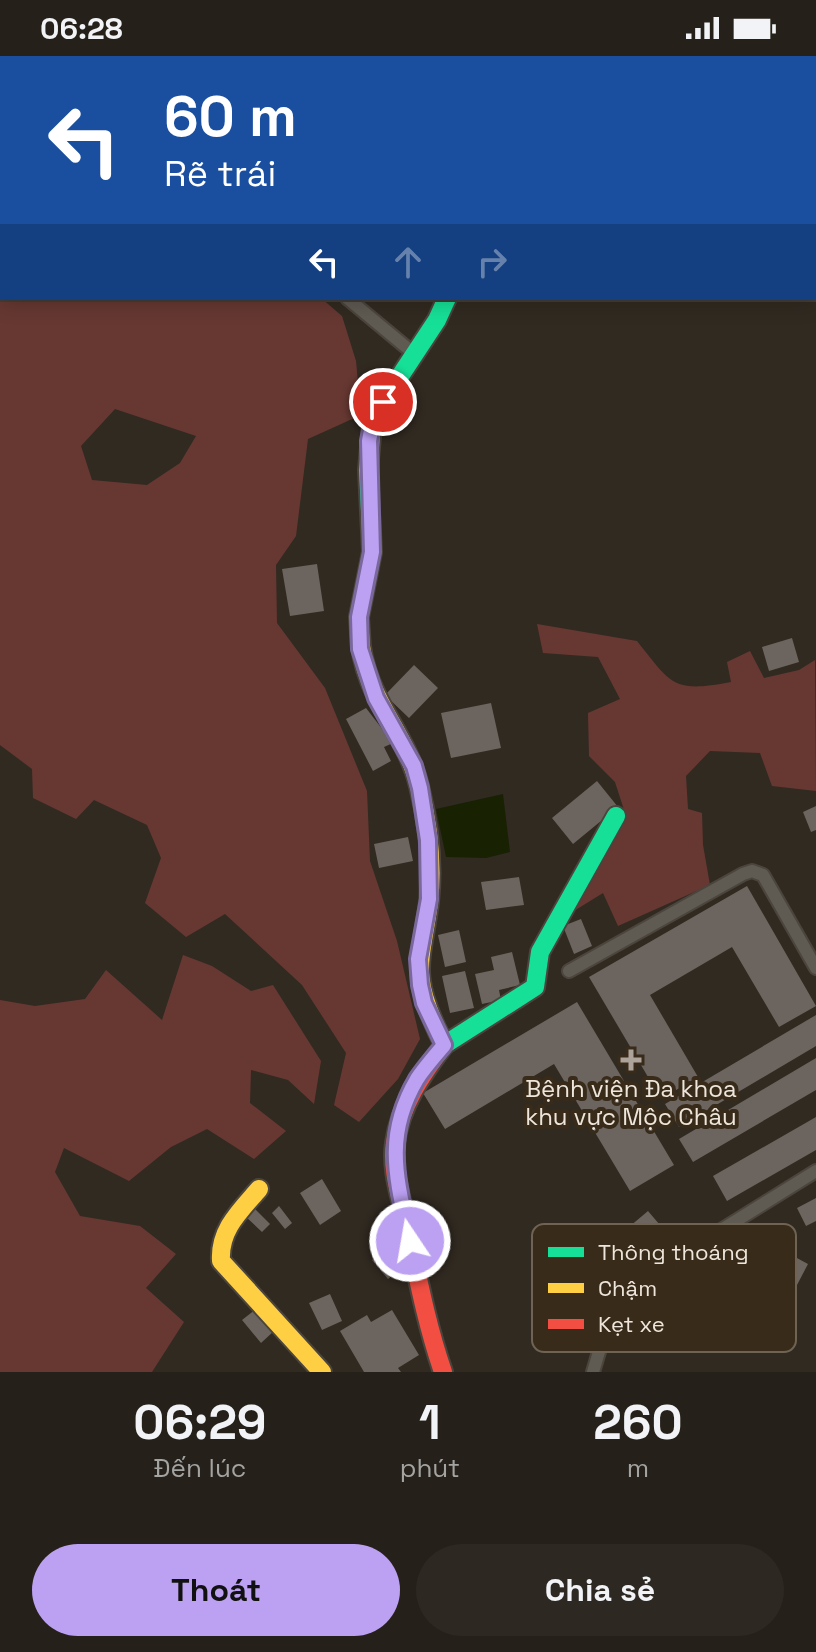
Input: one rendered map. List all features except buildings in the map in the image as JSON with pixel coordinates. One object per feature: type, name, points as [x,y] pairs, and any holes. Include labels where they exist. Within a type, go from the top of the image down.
[{"type":"street","points":[[444,1045],[424,1003],[420,985],[418,959],[429,899],[428,840],[420,788],[414,766],[376,698],[360,649],[359,617],[372,552],[368,470],[372,425],[446,300]]},
{"type":"street","points":[[443,1372],[429,1332],[397,1180],[394,1146],[402,1114],[417,1079],[444,1045],[535,987],[540,952],[616,816]]},
{"type":"street","points":[[259,1189],[226,1230],[219,1246],[221,1261],[322,1372]]},
{"type":"lane","points":[[349,300],[415,354]]},
{"type":"lane","points":[[569,971],[752,871],[763,875],[816,968]]},
{"type":"lane","points":[[731,1224],[816,1171]]},
{"type":"lane","points":[[593,1372],[599,1352]]},
{"type":"shaded area","points":[[0,300],[323,300],[342,316],[356,361],[361,415],[308,439],[296,536],[276,565],[277,623],[325,688],[367,791],[370,861],[397,941],[420,1039],[398,1079],[359,1122],[334,1105],[346,1053],[302,985],[225,914],[186,937],[145,903],[161,858],[147,825],[94,800],[76,819],[33,798],[32,769],[0,745]],"holes":[[[115,409],[196,436],[180,463],[147,485],[92,480],[81,446]]]},
{"type":"shaded area","points":[[537,624],[637,641],[658,668],[675,682],[685,685],[731,682],[727,662],[750,651],[764,678],[799,670],[815,660],[816,791],[772,786],[760,753],[710,751],[686,776],[688,809],[702,813],[703,845],[710,885],[618,926],[603,893],[569,914],[625,813],[615,782],[589,756],[588,713],[620,699],[598,657],[543,653]]},
{"type":"shaded area","points":[[503,794],[510,852],[486,858],[446,857],[436,809]]},
{"type":"shaded area","points":[[183,955],[212,966],[251,991],[273,985],[321,1061],[314,1104],[288,1080],[251,1070],[250,1103],[286,1131],[254,1159],[207,1129],[171,1147],[129,1181],[64,1148],[55,1172],[80,1216],[140,1226],[176,1254],[146,1288],[184,1322],[152,1372],[0,1372],[0,1000],[35,1006],[85,999],[106,970],[162,1020]]},
{"type":"traffic: fast","points":[[360,633],[359,617],[372,552],[368,470],[372,425],[446,300]]},
{"type":"traffic: fast","points":[[444,1045],[535,987],[540,952],[616,816]]},
{"type":"traffic: slow","points":[[360,633],[368,675],[413,766],[422,800],[430,873],[420,967],[424,995],[438,1032]]},
{"type":"traffic: slow","points":[[259,1189],[227,1230],[221,1261],[322,1372]]},
{"type":"traffic: jam","points":[[438,1032],[444,1045],[407,1103],[398,1129],[394,1163],[422,1298],[443,1372]]},
{"type":"place","name":"Bệnh viện Đa khoa khu vực Mộc Châu","points":[[631,1060]]},
{"type":"route","points":[[383,402],[372,425],[369,441],[372,552],[359,617],[360,649],[376,698],[414,766],[420,788],[428,840],[429,899],[418,959],[420,985],[424,1003],[444,1045],[417,1079],[402,1114],[394,1146],[397,1180],[410,1241]]}]
